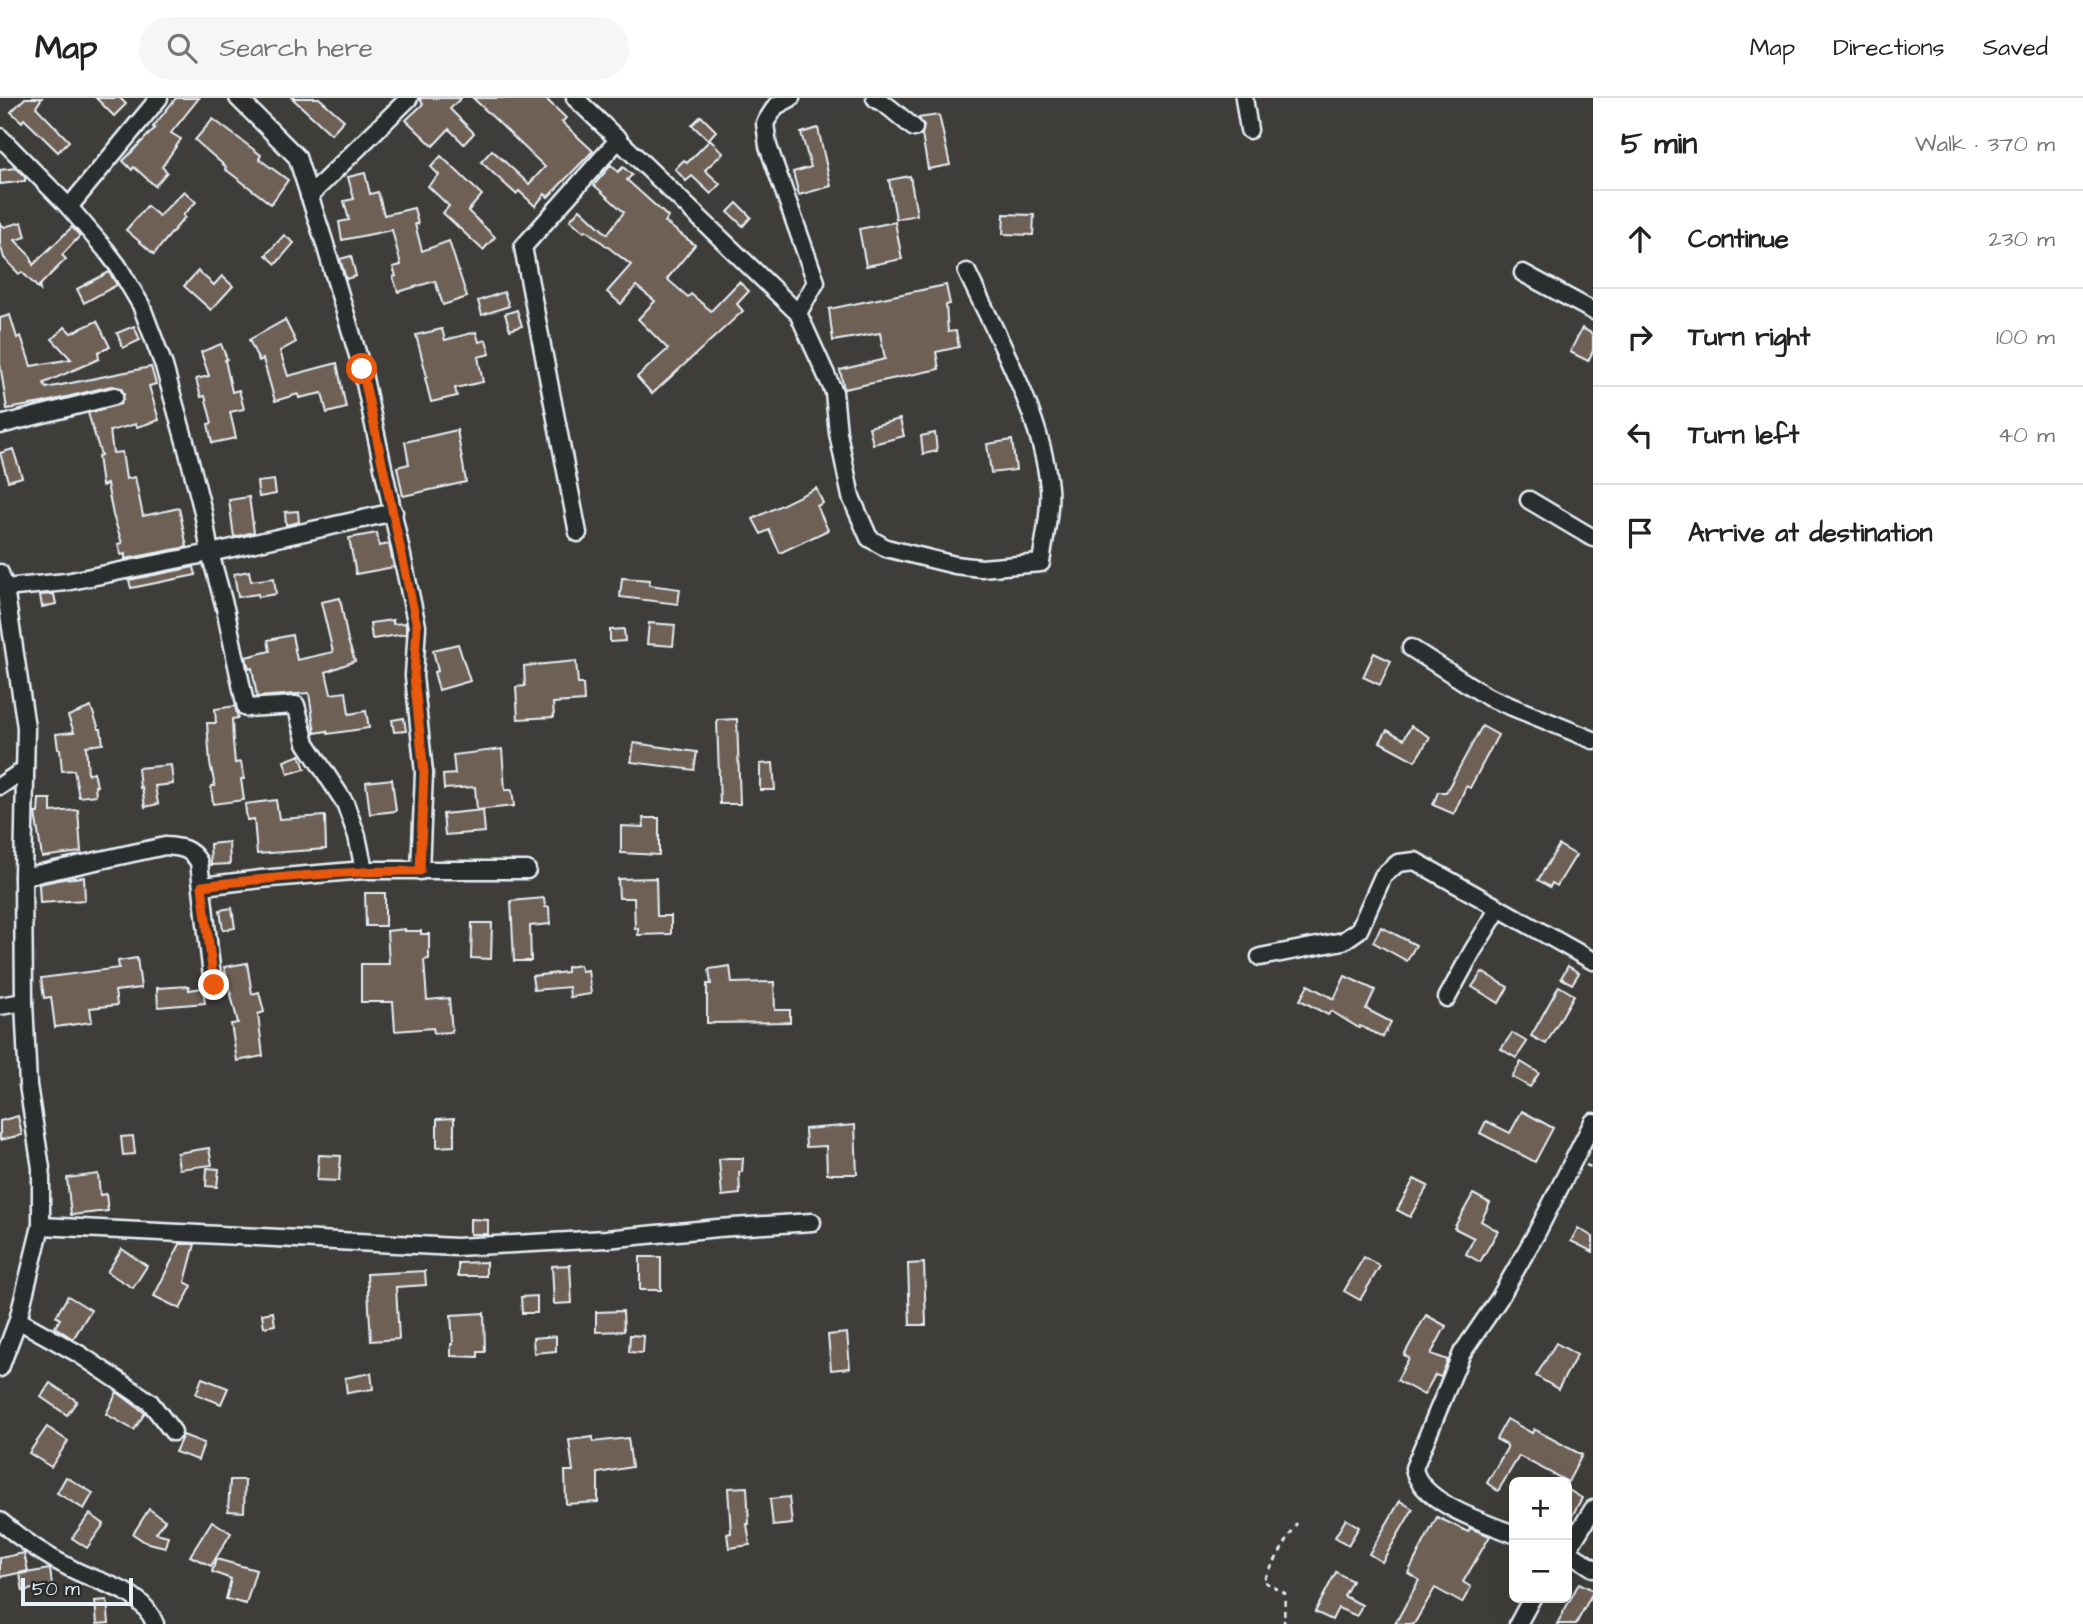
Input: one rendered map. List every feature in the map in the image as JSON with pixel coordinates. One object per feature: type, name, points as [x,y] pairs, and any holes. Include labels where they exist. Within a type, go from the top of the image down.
[{"type":"street","points":[[68,207],[159,98]]},
{"type":"street","points":[[238,98],[297,158],[362,369],[417,626],[414,676],[424,773],[420,871]]},
{"type":"street","points":[[309,196],[409,98]]},
{"type":"street","points":[[575,98],[798,313],[834,392],[838,433],[851,497],[869,538],[886,548],[955,565],[981,568],[1041,563],[1049,509],[1049,488],[1043,459],[1028,404],[967,272]]},
{"type":"street","points":[[791,98],[776,106],[765,123],[768,146],[816,282],[798,313]]},
{"type":"street","points":[[875,98],[914,128]]},
{"type":"street","points":[[1244,98],[1249,130]]},
{"type":"street","points":[[0,137],[68,207],[118,266],[141,305],[164,366],[179,418],[203,512],[246,708],[296,705],[306,743],[345,803],[357,836],[364,870]]},
{"type":"street","points":[[578,533],[523,247],[619,139]]},
{"type":"street","points":[[1523,273],[1593,311]]},
{"type":"street","points":[[0,425],[114,396]]},
{"type":"street","points":[[1529,500],[1593,538]]},
{"type":"street","points":[[0,1368],[18,1320],[41,1226],[41,1168],[29,1085],[24,1002],[26,727],[2,580],[66,582],[394,512]]},
{"type":"street","points":[[1411,648],[1488,697],[1593,740]]},
{"type":"street","points":[[0,786],[25,769]]},
{"type":"street","points":[[23,877],[165,846],[184,848],[194,854],[199,862],[214,985]]},
{"type":"street","points":[[1260,957],[1343,941],[1359,930],[1383,876],[1398,863],[1415,861],[1593,961]]},
{"type":"street","points":[[202,886],[364,870],[527,870]]},
{"type":"street","points":[[1447,998],[1499,908]]},
{"type":"street","points":[[0,1006],[24,1002]]},
{"type":"street","points":[[1509,1532],[1445,1504],[1415,1478],[1414,1468],[1462,1353],[1499,1299],[1536,1234],[1593,1122]]},
{"type":"street","points":[[41,1226],[456,1247],[606,1239],[812,1222]]},
{"type":"street","points":[[18,1320],[79,1354],[150,1402],[173,1432]]},
{"type":"street","points":[[1572,1543],[1593,1509]]},
{"type":"street","points":[[0,1521],[25,1542],[74,1570],[114,1585],[138,1599],[160,1623]]},
{"type":"street","points":[[1572,1554],[1593,1568]]},
{"type":"street","points":[[1518,1624],[1529,1603]]},
{"type":"path","points":[[1286,1624],[1285,1593],[1263,1581],[1297,1523]]},
{"type":"building","points":[[25,98],[42,98],[36,107],[69,141],[58,152],[24,119],[22,122],[11,112]]},
{"type":"building","points":[[96,98],[120,98],[126,104],[114,116]]},
{"type":"building","points":[[176,98],[199,98],[171,133],[181,139],[162,167],[167,172],[155,186],[123,161],[155,128],[153,127]]},
{"type":"building","points":[[292,98],[319,98],[344,120],[331,134]]},
{"type":"building","points":[[419,98],[461,98],[450,109],[474,133],[464,144],[449,129],[433,146],[406,120],[423,104]]},
{"type":"building","points":[[473,98],[545,98],[566,118],[562,122],[593,151],[548,197],[545,194],[535,206],[519,191],[516,194],[481,162],[492,150],[529,184],[545,167]]},
{"type":"building","points":[[939,115],[950,165],[928,169],[922,135],[924,125],[918,118]]},
{"type":"building","points":[[701,116],[716,131],[708,140],[692,125]]},
{"type":"building","points":[[213,119],[261,155],[259,159],[288,180],[271,204],[225,169],[226,167],[195,140]]},
{"type":"building","points":[[818,128],[831,186],[799,195],[793,172],[811,167],[801,133]]},
{"type":"building","points":[[710,140],[723,153],[705,170],[720,184],[711,194],[692,176],[686,181],[675,169],[684,160],[687,163]]},
{"type":"building","points":[[441,156],[482,195],[468,211],[495,237],[483,250],[443,213],[449,206],[428,186],[439,175],[431,167]]},
{"type":"building","points":[[611,165],[618,172],[623,167],[632,175],[627,180],[668,217],[665,222],[695,245],[667,279],[688,297],[691,294],[711,311],[739,282],[749,291],[737,304],[743,311],[652,394],[637,377],[668,349],[638,319],[655,301],[636,286],[621,304],[607,292],[631,265],[570,220],[580,209],[607,234],[624,212],[594,185]]},
{"type":"building","points":[[16,168],[25,177],[25,181],[0,184],[0,170]]},
{"type":"building","points":[[365,173],[370,194],[378,192],[384,215],[414,208],[422,251],[449,241],[467,297],[443,305],[435,281],[398,292],[393,267],[401,265],[392,230],[342,240],[339,222],[349,220],[344,201],[354,199],[348,177]]},
{"type":"building","points":[[910,176],[917,215],[896,219],[889,180]]},
{"type":"building","points":[[184,191],[196,202],[154,254],[126,230],[147,206],[159,216]]},
{"type":"building","points":[[737,203],[751,217],[743,226],[728,212]]},
{"type":"building","points":[[1004,214],[1034,215],[1033,235],[1003,234]]},
{"type":"building","points":[[22,222],[26,237],[15,240],[31,257],[33,265],[72,227],[80,236],[62,255],[66,259],[39,286],[40,290],[4,258],[0,244],[0,223],[4,227]]},
{"type":"building","points":[[895,222],[902,259],[866,266],[859,229]]},
{"type":"building","points":[[284,235],[294,243],[276,264],[266,255]]},
{"type":"building","points":[[351,256],[356,276],[346,279],[340,259]]},
{"type":"building","points":[[198,271],[214,285],[222,276],[233,286],[211,310],[184,286]]},
{"type":"building","points":[[109,272],[117,285],[84,303],[77,289]]},
{"type":"building","points":[[946,285],[950,304],[946,305],[948,332],[956,331],[959,347],[936,352],[939,369],[844,389],[840,370],[885,359],[880,333],[833,341],[829,309]]},
{"type":"building","points":[[504,292],[509,306],[482,315],[478,301]]},
{"type":"building","points":[[517,310],[522,326],[510,330],[505,314]]},
{"type":"building","points":[[10,315],[17,338],[21,336],[31,366],[71,359],[52,339],[65,327],[71,333],[97,321],[110,347],[98,352],[99,359],[44,383],[46,388],[151,367],[156,384],[149,386],[159,420],[110,431],[113,453],[122,452],[126,479],[135,477],[143,516],[179,508],[187,547],[125,559],[125,554],[121,555],[118,544],[122,543],[107,484],[102,486],[98,456],[101,455],[88,413],[121,404],[124,394],[121,388],[111,386],[7,409],[0,364],[0,318]]},
{"type":"building","points":[[285,320],[296,342],[280,351],[288,376],[337,363],[346,408],[327,413],[322,393],[299,398],[298,394],[275,401],[263,359],[259,361],[249,340]]},
{"type":"building","points":[[134,326],[140,340],[123,348],[117,333]]},
{"type":"building","points":[[1582,328],[1593,334],[1593,351],[1588,361],[1570,352]]},
{"type":"building","points":[[442,329],[445,340],[476,332],[479,342],[486,340],[490,354],[478,357],[483,382],[455,388],[457,396],[431,402],[416,335]]},
{"type":"building","points":[[221,344],[227,359],[225,360],[232,392],[239,390],[244,409],[230,412],[236,438],[212,443],[208,424],[212,423],[205,396],[201,397],[196,379],[209,376],[201,352]]},
{"type":"building","points":[[900,419],[904,436],[873,444],[869,427]]},
{"type":"building","points":[[457,430],[466,482],[403,496],[397,467],[409,464],[405,442]]},
{"type":"building","points":[[935,433],[937,451],[923,454],[921,436]]},
{"type":"building","points":[[1012,440],[1016,470],[991,473],[987,444]]},
{"type":"building","points":[[13,449],[22,477],[8,481],[0,453]]},
{"type":"building","points":[[274,480],[276,494],[259,497],[257,482]]},
{"type":"building","points":[[816,488],[823,503],[817,506],[828,530],[780,553],[769,530],[761,534],[753,519]]},
{"type":"building","points":[[249,497],[254,532],[234,537],[229,500]]},
{"type":"building","points":[[298,511],[299,522],[286,525],[285,512]]},
{"type":"building","points":[[377,533],[379,546],[389,544],[394,567],[356,574],[349,538]]},
{"type":"building","points":[[194,567],[196,575],[131,588],[129,580]]},
{"type":"building","points":[[249,571],[251,581],[274,578],[276,594],[238,597],[234,574]]},
{"type":"building","points":[[622,578],[650,580],[649,585],[680,589],[678,604],[620,597]]},
{"type":"building","points":[[54,594],[56,604],[42,607],[40,595]]},
{"type":"building","points":[[340,598],[348,641],[355,661],[326,672],[331,694],[346,692],[349,714],[366,711],[369,728],[328,734],[327,731],[315,733],[309,693],[257,697],[252,668],[249,669],[246,657],[270,651],[268,640],[292,635],[297,660],[333,652],[321,602]]},
{"type":"building","points":[[393,620],[393,624],[406,623],[406,634],[372,639],[370,623]]},
{"type":"building","points":[[649,623],[675,625],[673,646],[647,644]]},
{"type":"building","points":[[624,629],[625,641],[610,642],[610,630]]},
{"type":"building","points":[[458,644],[470,681],[439,690],[434,672],[438,671],[433,650]]},
{"type":"building","points":[[1374,653],[1391,661],[1380,685],[1363,677]]},
{"type":"building","points":[[576,661],[578,684],[583,684],[584,701],[553,703],[554,717],[518,719],[516,687],[525,686],[524,666]]},
{"type":"building","points":[[235,706],[238,718],[232,719],[235,763],[241,762],[244,800],[213,804],[211,786],[215,786],[207,723],[216,723],[215,709]]},
{"type":"building","points":[[91,707],[101,729],[103,744],[86,746],[88,774],[94,772],[96,795],[79,797],[74,770],[62,771],[56,734],[74,732],[68,716]]},
{"type":"building","points":[[404,718],[406,731],[394,732],[392,720]]},
{"type":"building","points":[[737,719],[740,804],[720,804],[717,720]]},
{"type":"building","points":[[1411,726],[1430,737],[1415,761],[1380,742],[1387,730],[1404,739]]},
{"type":"building","points":[[1482,726],[1498,735],[1470,788],[1466,786],[1454,814],[1433,805],[1438,792],[1446,792]]},
{"type":"building","points":[[634,743],[697,752],[694,770],[631,762]]},
{"type":"building","points":[[502,749],[505,790],[512,790],[514,806],[477,810],[475,787],[444,789],[443,775],[455,774],[453,755]]},
{"type":"building","points":[[300,755],[305,769],[288,774],[284,761]]},
{"type":"building","points":[[773,763],[775,790],[760,790],[760,764]]},
{"type":"building","points":[[171,765],[173,784],[155,786],[158,804],[145,807],[138,768]]},
{"type":"building","points":[[392,779],[396,811],[370,814],[366,782]]},
{"type":"building","points":[[39,799],[51,799],[51,812],[78,810],[81,852],[42,857],[35,813],[38,813]]},
{"type":"building","points":[[276,800],[279,819],[325,816],[326,849],[257,854],[254,819],[247,820],[245,804]]},
{"type":"building","points":[[483,810],[485,832],[445,835],[443,814]]},
{"type":"building","points":[[643,818],[659,818],[659,855],[621,853],[621,826],[644,827]]},
{"type":"building","points":[[229,842],[230,864],[211,865],[210,844]]},
{"type":"building","points":[[1559,845],[1576,855],[1557,886],[1552,883],[1550,887],[1538,880]]},
{"type":"building","points":[[84,877],[85,900],[40,903],[39,884]]},
{"type":"building","points":[[656,878],[657,916],[671,916],[671,934],[638,935],[638,928],[635,929],[634,898],[619,898],[618,879]]},
{"type":"building","points":[[365,893],[385,893],[385,926],[366,926]]},
{"type":"building","points":[[544,898],[545,907],[549,907],[550,924],[530,926],[531,961],[514,961],[511,901]]},
{"type":"building","points":[[232,908],[235,928],[223,930],[220,910]]},
{"type":"building","points":[[472,923],[492,923],[491,959],[471,958]]},
{"type":"building","points":[[1381,927],[1416,945],[1407,961],[1373,942]]},
{"type":"building","points":[[405,929],[429,934],[429,959],[424,960],[427,1000],[449,998],[452,1032],[434,1033],[433,1028],[395,1031],[393,1002],[361,1002],[361,964],[389,964],[387,931]]},
{"type":"building","points":[[137,958],[141,988],[115,991],[117,1005],[90,1008],[92,1022],[55,1027],[51,997],[44,998],[41,978],[119,968],[118,961]]},
{"type":"building","points":[[247,963],[252,994],[259,992],[264,1012],[258,1014],[263,1056],[237,1061],[231,1024],[238,1023],[224,967]]},
{"type":"building","points":[[580,965],[581,971],[588,970],[591,994],[570,997],[569,987],[534,990],[532,976],[567,972],[567,967]]},
{"type":"building","points":[[730,966],[732,983],[774,982],[775,1010],[790,1010],[790,1022],[707,1023],[707,984],[711,984],[709,969]]},
{"type":"building","points":[[1568,966],[1579,973],[1572,984],[1561,978]]},
{"type":"building","points":[[1482,972],[1508,987],[1499,1003],[1472,987]]},
{"type":"building","points":[[1345,976],[1375,990],[1366,1009],[1391,1022],[1383,1037],[1360,1026],[1359,1028],[1331,1011],[1328,1015],[1300,1000],[1308,985],[1334,999]]},
{"type":"building","points":[[189,986],[189,990],[203,988],[205,1003],[158,1007],[157,988]]},
{"type":"building","points":[[1559,986],[1574,995],[1546,1044],[1531,1036]]},
{"type":"building","points":[[1512,1033],[1527,1042],[1516,1058],[1501,1049]]},
{"type":"building","points":[[1521,1062],[1539,1073],[1530,1087],[1512,1077]]},
{"type":"building","points":[[1522,1111],[1553,1128],[1535,1162],[1480,1133],[1486,1121],[1510,1133]]},
{"type":"building","points":[[18,1116],[22,1135],[0,1140],[0,1121]]},
{"type":"building","points":[[454,1118],[454,1146],[437,1147],[437,1119]]},
{"type":"building","points":[[855,1125],[857,1174],[827,1174],[826,1146],[806,1147],[805,1129]]},
{"type":"building","points":[[133,1136],[135,1154],[123,1155],[121,1137]]},
{"type":"building","points":[[209,1148],[212,1165],[179,1169],[177,1153]]},
{"type":"building","points":[[319,1155],[341,1156],[339,1181],[317,1180]]},
{"type":"building","points":[[743,1158],[742,1172],[739,1172],[740,1194],[722,1196],[719,1159]]},
{"type":"building","points":[[207,1168],[219,1169],[217,1187],[206,1186]]},
{"type":"building","points":[[98,1174],[100,1195],[106,1194],[108,1211],[71,1215],[67,1178]]},
{"type":"building","points":[[1414,1179],[1428,1186],[1410,1217],[1397,1210]]},
{"type":"building","points":[[1473,1194],[1490,1203],[1481,1221],[1498,1231],[1480,1262],[1466,1254],[1474,1238],[1454,1228]]},
{"type":"building","points":[[470,1219],[488,1220],[488,1234],[470,1234]]},
{"type":"building","points":[[1578,1228],[1593,1237],[1593,1252],[1571,1241]]},
{"type":"building","points":[[180,1244],[195,1244],[185,1282],[192,1286],[180,1309],[154,1296]]},
{"type":"building","points":[[122,1249],[147,1266],[133,1288],[107,1272]]},
{"type":"building","points":[[640,1257],[661,1257],[661,1290],[640,1290]]},
{"type":"building","points":[[1364,1257],[1380,1266],[1360,1300],[1344,1291]]},
{"type":"building","points":[[486,1262],[486,1276],[458,1276],[458,1263]]},
{"type":"building","points":[[924,1263],[926,1325],[910,1325],[908,1264]]},
{"type":"building","points":[[570,1265],[572,1303],[554,1304],[552,1266]]},
{"type":"building","points":[[425,1271],[426,1285],[396,1287],[399,1339],[371,1341],[367,1274]]},
{"type":"building","points":[[68,1296],[91,1310],[73,1339],[55,1327],[60,1319],[56,1316]]},
{"type":"building","points":[[537,1296],[537,1313],[522,1313],[521,1297]]},
{"type":"building","points":[[623,1311],[624,1331],[596,1332],[596,1312]]},
{"type":"building","points":[[273,1312],[275,1325],[264,1327],[262,1314]]},
{"type":"building","points":[[484,1313],[485,1352],[478,1352],[478,1357],[451,1356],[451,1315]]},
{"type":"building","points":[[1426,1315],[1446,1326],[1431,1354],[1448,1360],[1441,1377],[1435,1375],[1424,1395],[1397,1380],[1409,1358],[1404,1355]]},
{"type":"building","points":[[847,1333],[850,1368],[831,1370],[828,1335]]},
{"type":"building","points":[[630,1335],[644,1336],[643,1353],[629,1352]]},
{"type":"building","points":[[556,1336],[556,1351],[534,1353],[533,1338]]},
{"type":"building","points":[[1556,1343],[1577,1355],[1558,1389],[1536,1376]]},
{"type":"building","points":[[371,1373],[373,1389],[347,1393],[345,1378]]},
{"type":"building","points":[[202,1378],[228,1388],[221,1404],[196,1394]]},
{"type":"building","points":[[50,1383],[77,1401],[67,1415],[41,1397]]},
{"type":"building","points":[[117,1392],[145,1413],[134,1430],[106,1414]]},
{"type":"building","points":[[1507,1419],[1532,1433],[1534,1429],[1582,1455],[1571,1477],[1559,1477],[1519,1456],[1498,1491],[1487,1483],[1507,1445],[1496,1439]]},
{"type":"building","points":[[47,1427],[68,1441],[51,1467],[29,1453]]},
{"type":"building","points":[[183,1435],[204,1443],[198,1460],[175,1452]]},
{"type":"building","points":[[593,1437],[593,1442],[628,1438],[632,1467],[598,1473],[598,1502],[566,1504],[565,1471],[573,1471],[569,1440]]},
{"type":"building","points":[[66,1477],[93,1493],[84,1509],[57,1493]]},
{"type":"building","points":[[230,1480],[245,1480],[244,1512],[228,1511]]},
{"type":"building","points":[[747,1487],[750,1545],[729,1548],[727,1534],[731,1533],[728,1488]]},
{"type":"building","points":[[1572,1492],[1582,1498],[1572,1516]]},
{"type":"building","points":[[789,1497],[792,1524],[773,1526],[770,1499]]},
{"type":"building","points":[[1400,1501],[1413,1509],[1382,1562],[1369,1554]]},
{"type":"building","points":[[149,1509],[165,1520],[156,1533],[168,1536],[165,1547],[145,1542],[133,1534]]},
{"type":"building","points":[[90,1514],[104,1524],[87,1548],[72,1538]]},
{"type":"building","points":[[1437,1517],[1468,1532],[1470,1528],[1490,1536],[1463,1582],[1471,1587],[1462,1603],[1435,1588],[1414,1624],[1395,1624],[1419,1580],[1408,1573]]},
{"type":"building","points":[[1346,1519],[1359,1527],[1348,1545],[1335,1537]]},
{"type":"building","points":[[212,1521],[231,1533],[211,1566],[190,1556]]},
{"type":"building","points":[[24,1553],[28,1571],[0,1577],[0,1558]]},
{"type":"building","points":[[216,1559],[256,1570],[246,1604],[226,1599],[231,1579],[212,1572]]},
{"type":"building","points":[[50,1569],[52,1585],[23,1591],[20,1574]]},
{"type":"building","points":[[1336,1572],[1352,1581],[1344,1596],[1362,1605],[1357,1616],[1338,1608],[1332,1620],[1315,1612]]},
{"type":"building","points":[[1579,1583],[1593,1590],[1576,1624],[1557,1624],[1568,1603],[1572,1603],[1572,1596]]},
{"type":"building","points":[[107,1600],[109,1623],[97,1624],[95,1601]]},
{"type":"route","points":[[214,985],[202,886],[364,870],[420,871],[424,773],[414,676],[417,626],[362,369]]}]
